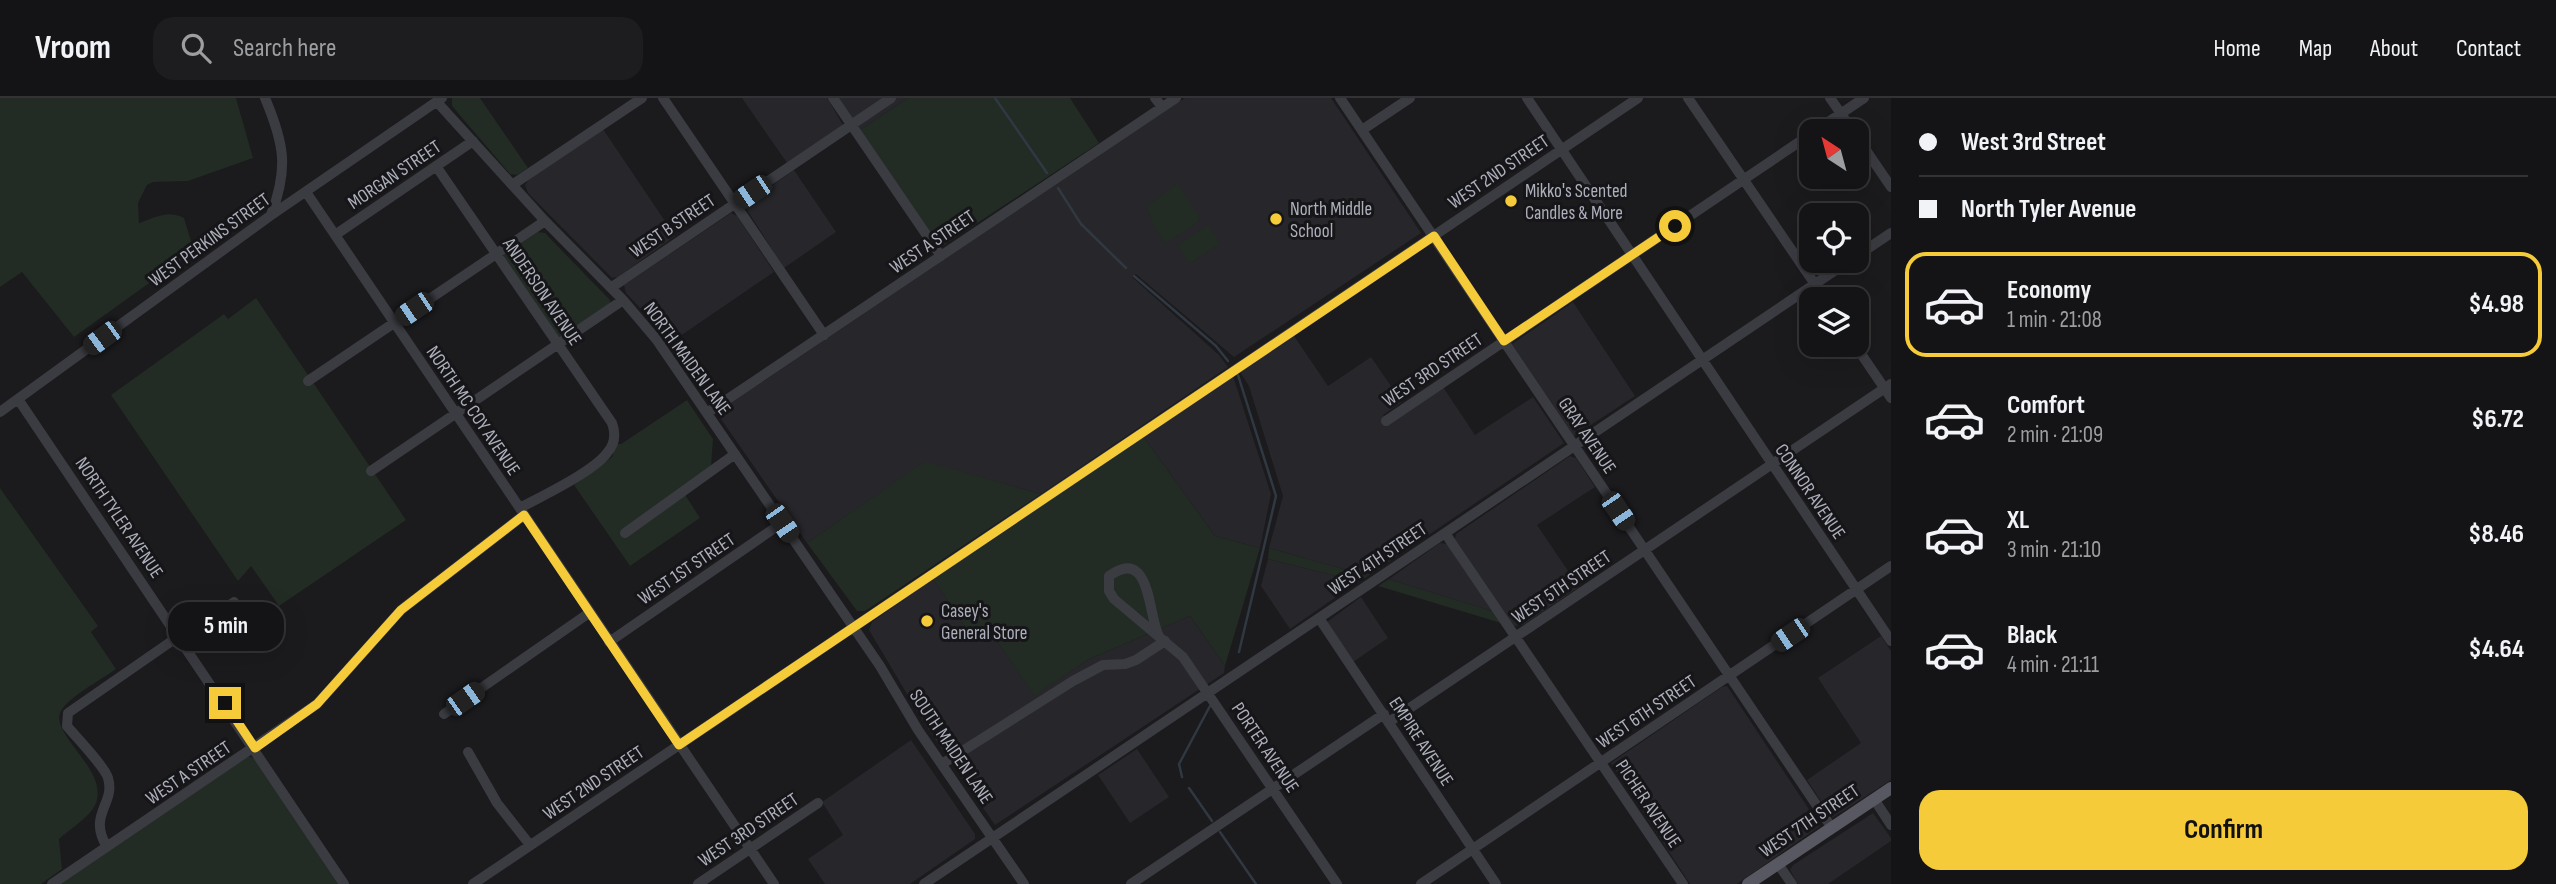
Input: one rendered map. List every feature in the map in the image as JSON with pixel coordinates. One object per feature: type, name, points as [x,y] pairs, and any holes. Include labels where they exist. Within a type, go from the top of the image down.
[{"type":"main road","name":"WEST 7TH STREET","points":[[1748,884],[1891,788]]},
{"type":"street","points":[[265,98],[281,139],[284,162],[281,188],[270,216]]},
{"type":"street","points":[[512,185],[642,98]]},
{"type":"street","points":[[663,98],[824,335]]},
{"type":"street","points":[[833,98],[941,256]]},
{"type":"street","name":"WEST B STREET","points":[[611,287],[891,98]]},
{"type":"street","points":[[1155,98],[1162,107]]},
{"type":"street","name":"WEST A STREET","points":[[707,414],[1176,98]]},
{"type":"street","name":"GRAY AVENUE","points":[[1340,98],[1832,828]]},
{"type":"street","points":[[1362,130],[1410,98]]},
{"type":"street","name":"CONNOR AVENUE","points":[[1527,98],[1891,641]]},
{"type":"street","name":"WEST 2ND STREET","points":[[473,884],[1638,98]]},
{"type":"street","points":[[1688,98],[1817,287]]},
{"type":"street","points":[[1830,98],[1845,119]]},
{"type":"street","name":"WEST 3RD STREET","points":[[1833,119],[1864,98]]},
{"type":"street","name":"WEST PERKINS STREET","points":[[0,412],[270,216],[439,100]]},
{"type":"street","name":"NORTH MAIDEN LANE","points":[[439,100],[545,222],[624,300],[656,339],[853,627]]},
{"type":"street","name":"MORGAN STREET","points":[[335,235],[472,141]]},
{"type":"street","name":"WEST 3RD STREET","points":[[1386,421],[1799,142]]},
{"type":"street","points":[[1869,155],[1891,187]]},
{"type":"street","name":"ANDERSON AVENUE","points":[[436,166],[612,423],[615,438]]},
{"type":"street","name":"NORTH MC COY AVENUE","points":[[306,192],[774,884]]},
{"type":"street","points":[[308,381],[545,222]]},
{"type":"street","points":[[1869,248],[1891,233]]},
{"type":"street","name":"WEST 4TH STREET","points":[[924,884],[1831,273]]},
{"type":"street","points":[[371,471],[624,300]]},
{"type":"street","points":[[1864,357],[1889,390]]},
{"type":"street","name":"WEST 5TH STREET","points":[[1131,884],[1273,788],[1516,637],[1889,390]]},
{"type":"street","name":"NORTH TYLER AVENUE","points":[[18,399],[344,884]]},
{"type":"street","name":"WEST A STREET","points":[[52,884],[317,704],[401,610],[522,512],[602,459],[615,438]]},
{"type":"street","points":[[625,533],[734,454]]},
{"type":"street","name":"WEST 1ST STREET","points":[[609,642],[782,523]]},
{"type":"street","name":"PICHER AVENUE","points":[[1445,533],[1683,884]]},
{"type":"street","name":"WEST 6TH STREET","points":[[1420,884],[1891,566]]},
{"type":"street","name":"PORTER AVENUE","points":[[1162,639],[1153,622],[1152,602],[1137,572],[1129,569],[1109,576],[1109,591],[1114,600],[1183,657],[1336,884]]},
{"type":"street","points":[[107,847],[100,834],[99,824],[108,793],[108,778],[66,726],[68,713],[179,636],[196,630],[234,602]]},
{"type":"street","points":[[444,714],[589,612]]},
{"type":"street","name":"EMPIRE AVENUE","points":[[1319,618],[1496,884]]},
{"type":"street","name":"SOUTH MAIDEN LANE","points":[[853,627],[942,765],[1024,884]]},
{"type":"street","points":[[942,765],[1073,681],[1103,665],[1125,664],[1136,660],[1162,639]]},
{"type":"street","points":[[468,752],[497,803],[530,845]]},
{"type":"street","points":[[1874,799],[1891,825]]},
{"type":"street","name":"WEST 3RD STREET","points":[[698,884],[818,803]]},
{"type":"street","points":[[1778,864],[1792,884]]},
{"type":"shaded area","points":[[0,98],[236,98],[253,158],[188,181],[153,182],[147,185],[138,203],[139,223],[167,214],[184,218],[194,251],[74,337],[22,272],[0,287]]},
{"type":"shaded area","points":[[452,98],[480,98],[528,168],[517,175],[510,174],[452,106]]},
{"type":"shaded area","points":[[742,98],[827,98],[843,125],[787,163]]},
{"type":"shaded area","points":[[838,98],[908,98],[860,130]]},
{"type":"shaded area","points":[[908,98],[1070,98],[1099,143],[941,247],[860,130]]},
{"type":"shaded area","points":[[1185,98],[1331,98],[1421,233],[1234,357],[1136,274],[1132,277],[1219,355],[1228,367],[1041,494],[925,462],[807,543],[721,419],[719,415],[722,409]]},
{"type":"shaded area","points":[[603,129],[675,236],[618,277],[612,278],[528,193],[525,185],[529,179]]},
{"type":"shaded area","points":[[794,170],[836,232],[784,268],[744,205]]},
{"type":"shaded area","points":[[1178,183],[1200,217],[1198,222],[1166,244],[1155,229],[1146,207]]},
{"type":"shaded area","points":[[731,213],[737,216],[774,272],[670,343],[626,293],[624,285]]},
{"type":"shaded area","points":[[1208,225],[1220,244],[1189,264],[1177,245]]},
{"type":"shaded area","points":[[538,232],[545,233],[610,300],[610,304],[559,338],[501,257]]},
{"type":"shaded area","points":[[256,298],[406,520],[279,606],[251,566],[238,581],[111,395],[224,314],[228,319]]},
{"type":"shaded area","points":[[1573,302],[1635,396],[1574,436],[1512,344]]},
{"type":"shaded area","points":[[1294,336],[1328,386],[1371,357],[1402,402],[1383,415],[1388,424],[1443,387],[1475,435],[1533,397],[1564,443],[1368,576],[1269,548],[1283,496],[1249,386],[1240,372]]},
{"type":"shaded area","points":[[1233,376],[1271,494],[1260,548],[1215,536],[1143,436]]},
{"type":"shaded area","points":[[687,400],[713,439],[711,467],[684,493],[700,518],[630,566],[574,485],[612,457],[617,444],[621,444]]},
{"type":"shaded area","points":[[1143,436],[1215,536],[1260,548],[1225,666],[1190,616],[1089,659],[1034,696],[987,626],[971,636],[933,579]]},
{"type":"shaded area","points":[[1570,456],[1576,458],[1595,487],[1537,525],[1579,587],[1523,625],[1514,626],[1455,539],[1456,534]]},
{"type":"shaded area","points":[[925,461],[1041,494],[865,611],[857,611],[807,543]]},
{"type":"shaded area","points":[[0,488],[98,626],[91,632],[116,669],[78,694],[61,711],[63,731],[89,768],[98,794],[91,811],[59,839],[62,869],[41,884],[0,884]]},
{"type":"shaded area","points":[[1440,543],[1447,544],[1492,611],[1389,579]]},
{"type":"shaded area","points":[[1269,548],[1368,576],[1349,588],[1340,577],[1268,559]]},
{"type":"shaded area","points":[[1268,559],[1340,577],[1349,588],[1290,629],[1261,586]]},
{"type":"shaded area","points":[[933,579],[971,636],[987,626],[1034,695],[1089,659],[1190,616],[1225,666],[1224,673],[995,825],[926,726],[869,630],[872,622]]},
{"type":"shaded area","points":[[1389,579],[1492,611],[1501,623],[1378,586]]},
{"type":"shaded area","points":[[1361,597],[1388,638],[1353,662],[1327,622]]},
{"type":"shaded area","points":[[1881,636],[1891,651],[1891,780],[1832,818],[1807,780],[1861,743],[1818,678]]},
{"type":"shaded area","points":[[1727,686],[1820,826],[1737,884],[1690,884],[1611,763]]},
{"type":"shaded area","points":[[911,740],[975,834],[975,839],[910,884],[825,884],[808,859],[843,835],[822,802]]},
{"type":"shaded area","points":[[1137,749],[1169,797],[1130,823],[1098,775]]},
{"type":"shaded area","points":[[248,756],[256,759],[338,884],[58,884]]},
{"type":"shaded area","points":[[1873,813],[1891,841],[1828,884],[1798,884],[1790,870],[1793,865]]},
{"type":"waterway","points":[[995,98],[1047,173]]},
{"type":"waterway","points":[[1058,188],[1081,224],[1126,268]]},
{"type":"waterway","points":[[1134,276],[1216,346],[1228,361]]},
{"type":"waterway","points":[[1238,375],[1276,496],[1239,652]]},
{"type":"waterway","points":[[1182,777],[1179,764],[1210,706]]},
{"type":"waterway","points":[[1189,788],[1212,821]]},
{"type":"waterway","points":[[1220,832],[1256,884]]},
{"type":"place","name":"Mikko's Scented Candles & More","points":[[1511,201]]},
{"type":"place","name":"North Middle School","points":[[1276,219]]},
{"type":"place","name":"Casey's General Store","points":[[927,621]]},
{"type":"route","points":[[225,703],[255,748],[317,704],[401,610],[524,515],[679,745],[1434,236],[1504,341],[1675,226]]}]
